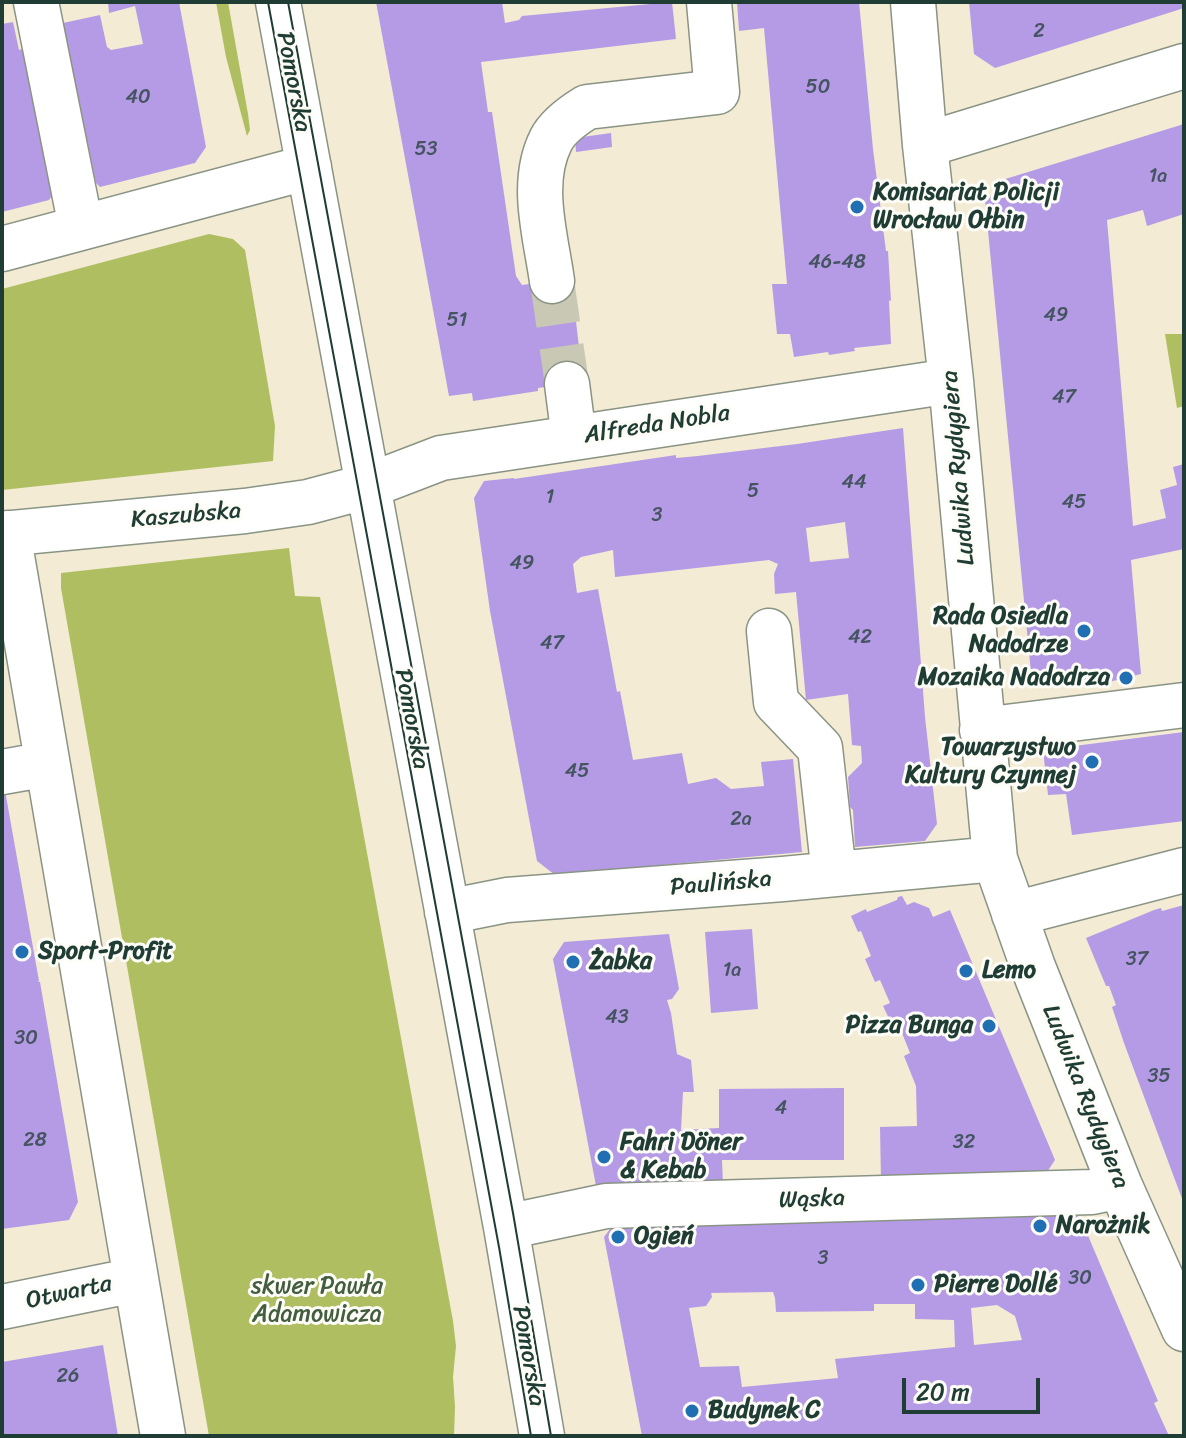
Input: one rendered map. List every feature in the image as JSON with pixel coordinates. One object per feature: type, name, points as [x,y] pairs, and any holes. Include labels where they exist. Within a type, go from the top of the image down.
[{"type":"street","points":[[36,2],[81,227]]},
{"type":"street","name":"Pomorska","points":[[278,2],[506,1227],[542,1436]]},
{"type":"street","points":[[552,281],[539,192],[551,139],[570,117],[587,107],[717,92],[709,2]]},
{"type":"street","name":"Ludwika Rydygiera","points":[[913,2],[995,859],[1039,981],[1120,1186],[1184,1329]]},
{"type":"street","points":[[925,145],[1184,66]]},
{"type":"street","points":[[2,249],[309,167]]},
{"type":"street","name":"Alfreda Nobla","points":[[368,486],[441,458],[951,381]]},
{"type":"street","points":[[567,384],[574,438]]},
{"type":"street","name":"Kaszubska","points":[[5,533],[245,511],[321,500],[368,486]]},
{"type":"street","points":[[5,533],[163,1436]]},
{"type":"street","points":[[769,631],[776,702],[820,748],[834,874]]},
{"type":"street","points":[[982,730],[1184,705]]},
{"type":"street","points":[[2,772],[47,764]]},
{"type":"street","name":"Paulińska","points":[[447,912],[507,900],[995,859]]},
{"type":"street","points":[[1014,914],[1184,870]]},
{"type":"street","name":"Wąska","points":[[506,1227],[606,1206],[1092,1192],[1120,1186]]},
{"type":"street","name":"Otwarta","points":[[2,1307],[135,1280]]},
{"type":"green space","points":[[216,2],[228,2],[248,114],[250,130],[247,136],[226,57]]},
{"type":"green space","points":[[209,234],[233,239],[245,250],[275,426],[273,461],[2,490],[2,289]]},
{"type":"green space","points":[[1165,334],[1184,334],[1184,406],[1177,408]]},
{"type":"green space","name":"skwer Pawła Adamowicza","points":[[289,548],[295,596],[320,597],[453,1321],[456,1346],[454,1436],[209,1436],[61,588],[61,573]]},
{"type":"building","points":[[108,2],[179,2],[206,147],[195,163],[100,187],[96,183],[63,23],[100,15],[107,47],[111,50],[143,44],[135,6],[109,13]]},
{"type":"building","points":[[376,2],[502,2],[505,23],[519,20],[522,16],[672,2],[676,39],[481,62],[488,112],[492,112],[516,276],[522,285],[571,278],[583,382],[473,401],[472,393],[449,396]]},
{"type":"building","points":[[737,2],[859,2],[873,149],[888,251],[891,344],[854,348],[855,351],[829,355],[828,352],[794,357],[790,334],[777,334],[772,284],[787,284],[764,28],[739,31]]},
{"type":"building","points":[[969,2],[1184,2],[1184,8],[995,68],[974,54]]},
{"type":"building","points":[[13,22],[19,50],[29,47],[58,187],[49,200],[2,212],[2,24]]},
{"type":"building","points":[[1184,124],[1184,214],[1147,226],[1143,210],[1107,220],[1133,526],[1166,518],[1160,490],[1177,485],[1173,467],[1184,464],[1184,549],[1131,560],[1141,674],[1109,682],[1032,683],[985,200],[1002,180]]},
{"type":"building","points":[[611,133],[612,147],[576,152],[575,138]]},
{"type":"building","points":[[903,428],[925,717],[937,824],[925,841],[855,847],[848,777],[862,763],[861,746],[852,745],[848,694],[806,700],[796,592],[775,594],[774,574],[778,564],[769,560],[615,577],[613,550],[581,557],[573,564],[577,593],[598,589],[633,760],[682,753],[688,784],[716,778],[731,789],[764,786],[761,762],[793,759],[802,852],[555,875],[537,861],[490,611],[474,498],[484,481],[676,455],[676,458]],"holes":[[[845,522],[849,558],[810,562],[806,528]]]},
{"type":"building","points":[[1184,732],[1184,821],[1072,835],[1066,794],[1048,795],[1043,750]]},
{"type":"building","points":[[2,785],[78,1202],[69,1220],[2,1229]]},
{"type":"building","points":[[902,896],[907,905],[914,902],[929,908],[933,917],[950,910],[1055,1160],[1043,1178],[881,1180],[880,1127],[917,1126],[916,1086],[904,1056],[910,1053],[900,1028],[895,1031],[883,1006],[890,1003],[880,980],[875,982],[865,959],[871,956],[851,916]]},
{"type":"building","points":[[1184,905],[1184,1204],[1124,1043],[1112,1007],[1116,1005],[1109,986],[1106,986],[1086,938],[1154,910]]},
{"type":"building","points":[[752,929],[758,1009],[711,1013],[705,932]]},
{"type":"building","points":[[669,934],[679,989],[672,999],[667,1000],[677,1054],[691,1060],[694,1092],[683,1092],[681,1130],[719,1128],[719,1089],[844,1088],[844,1160],[722,1160],[723,1184],[596,1186],[553,959],[564,942]]},
{"type":"building","points":[[1068,1209],[1081,1219],[1158,1401],[1154,1403],[1169,1436],[642,1436],[604,1237],[613,1225]],"holes":[[[773,1292],[776,1312],[874,1311],[874,1304],[915,1304],[915,1319],[954,1320],[955,1347],[835,1359],[838,1378],[742,1387],[739,1366],[700,1367],[689,1308],[706,1306],[711,1293]],[[997,1305],[1015,1316],[1022,1340],[974,1345],[971,1308]]]},
{"type":"building","points":[[103,1345],[118,1436],[2,1436],[2,1362]]},
{"type":"tunnel","points":[[552,281],[567,384]]},
{"type":"tram line","points":[[268,2],[499,1247],[531,1436]]},
{"type":"tram line","points":[[288,2],[513,1213],[551,1436]]},
{"type":"place","name":"Komisariat Policji Wrocław Ołbin","points":[[857,207]]},
{"type":"place","name":"Rada Osiedla Nadodrze","points":[[1084,631]]},
{"type":"place","name":"Mozaika Nadodrza","points":[[1126,678]]},
{"type":"place","name":"Towarzystwo Kultury Czynnej","points":[[1092,762]]},
{"type":"place","name":"Sport-Profit","points":[[22,952]]},
{"type":"place","name":"Żabka","points":[[573,962]]},
{"type":"place","name":"Lemo","points":[[966,971]]},
{"type":"place","name":"Pizza Bunga","points":[[989,1026]]},
{"type":"place","name":"Fahri Döner & Kebab","points":[[604,1157]]},
{"type":"place","name":"Narożnik","points":[[1040,1226]]},
{"type":"place","name":"Ogień","points":[[618,1237]]},
{"type":"place","name":"Pierre Dollé","points":[[918,1285]]},
{"type":"place","name":"Budynek C","points":[[692,1411]]}]
